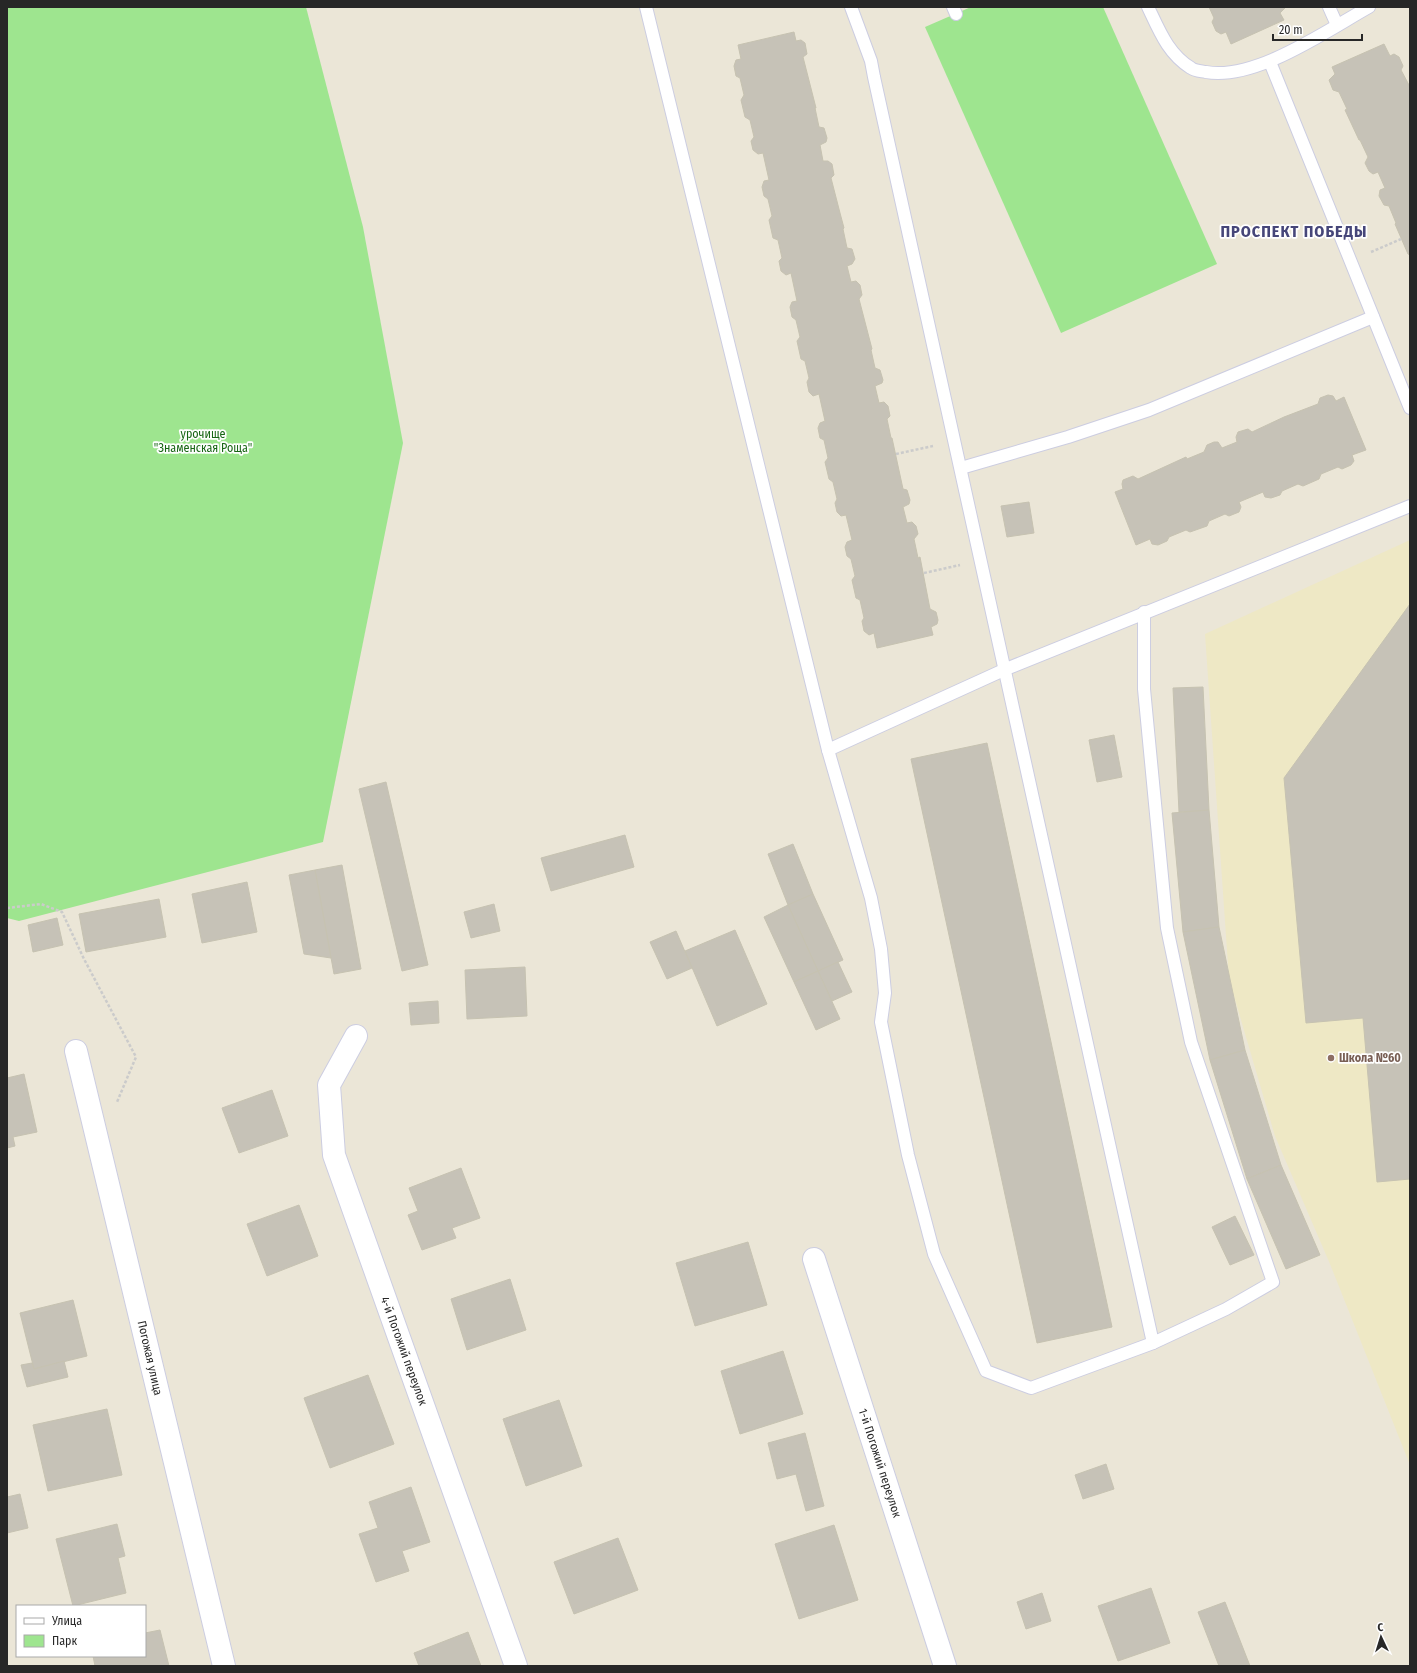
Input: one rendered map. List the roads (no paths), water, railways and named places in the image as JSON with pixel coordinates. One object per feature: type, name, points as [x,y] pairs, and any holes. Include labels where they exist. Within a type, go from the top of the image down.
[{"type":"street","name":"4-й Погожий переулок","points":[[356,1036],[329,1085],[334,1155],[516,1666]]},
{"type":"street","name":"Погожая улица","points":[[76,1051],[224,1666]]},
{"type":"street","name":"1-й Погожий переулок","points":[[814,1260],[945,1666]]},
{"type":"lane","points":[[646,7],[828,750],[871,898],[881,949],[885,993],[881,1022],[910,1163],[934,1254],[986,1371],[1031,1388],[1153,1343],[1226,1309],[1273,1282],[1191,1042],[1167,928],[1144,689],[1144,612]]},
{"type":"lane","points":[[851,7],[871,61],[1006,669],[1153,1343]]},
{"type":"lane","points":[[1148,7],[1163,39],[1175,56],[1192,69],[1219,74],[1270,62],[1369,7]]},
{"type":"lane","points":[[1329,7],[1337,25]]},
{"type":"lane","points":[[1270,62],[1410,408]]},
{"type":"lane","points":[[961,468],[1068,437],[1149,410],[1373,317]]},
{"type":"lane","points":[[828,750],[1006,669],[1144,612],[1410,506]]},
{"type":"place","name":"Школа №60","points":[[1331,1058]]},
{"type":"district","name":"ПРОСПЕКТ ПОБЕДЫ","points":[[1294,231]]},
{"type":"park label","name":"урочище \"Знаменская Роща\"","points":[[203,441]]}]
